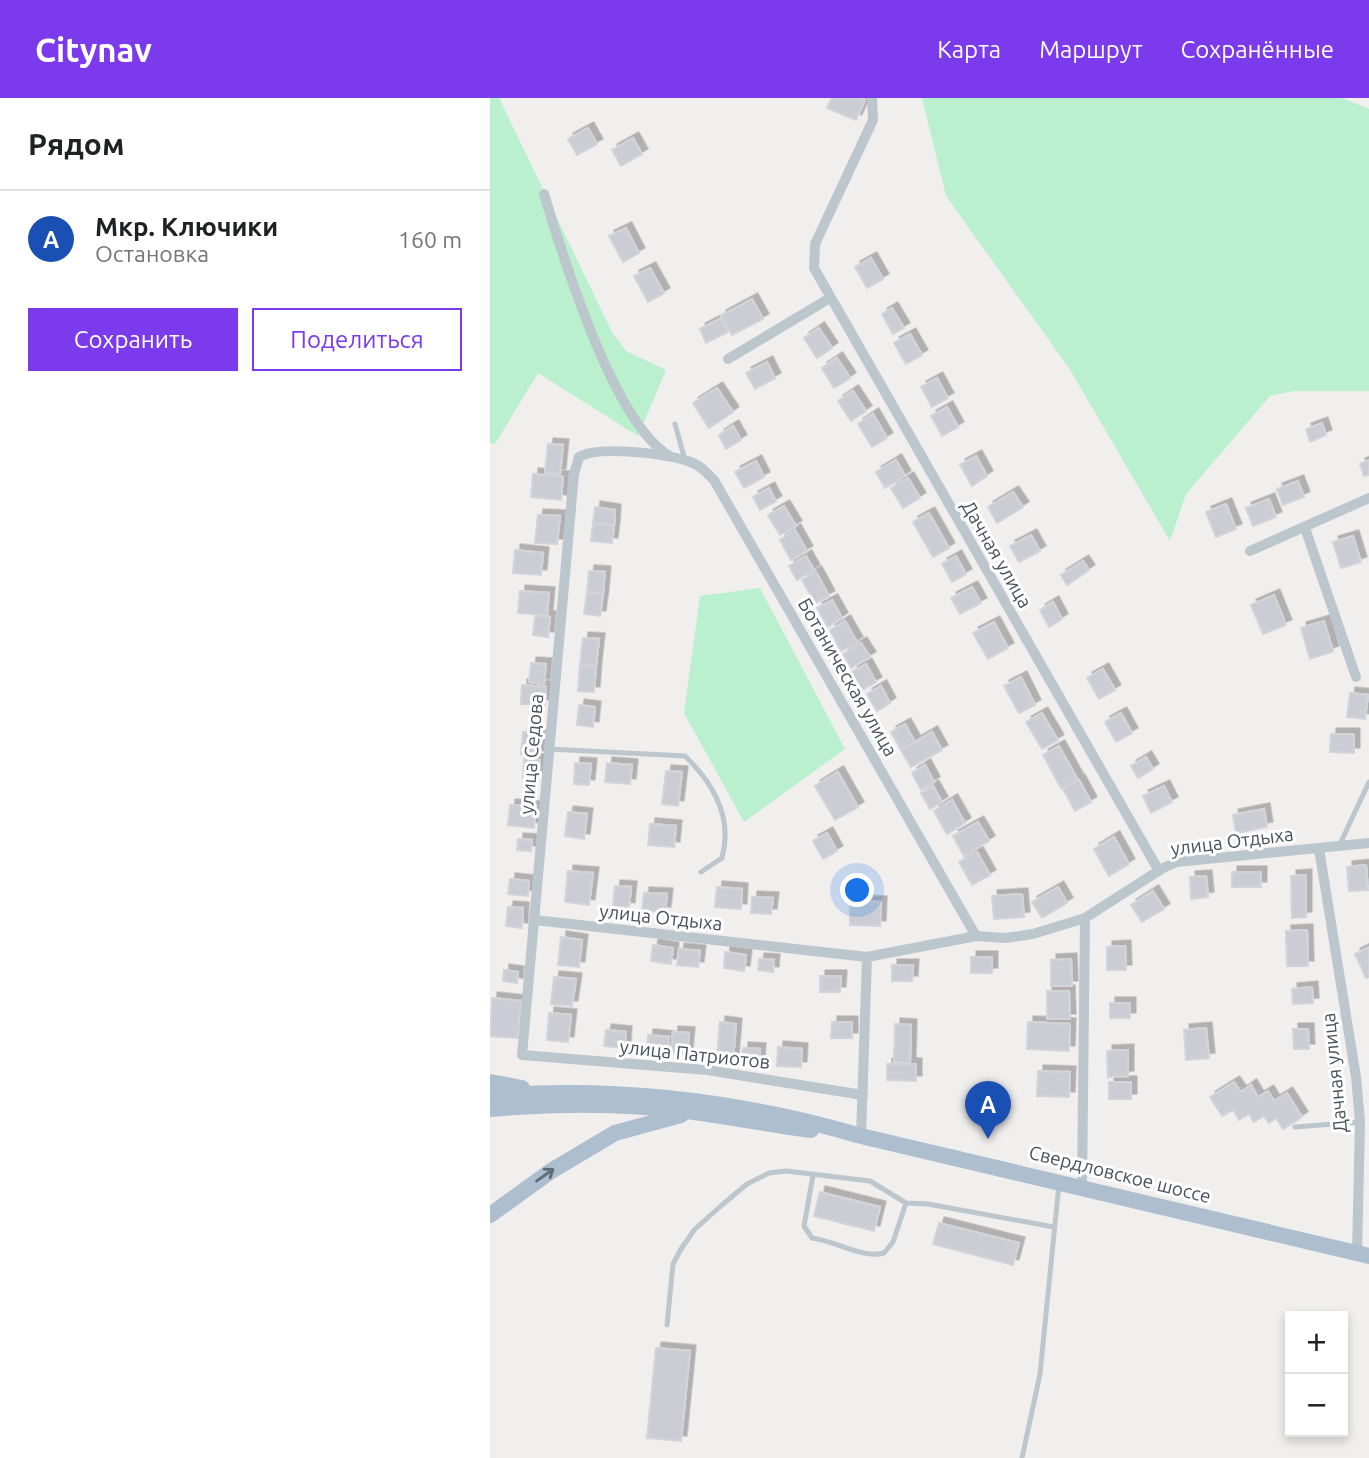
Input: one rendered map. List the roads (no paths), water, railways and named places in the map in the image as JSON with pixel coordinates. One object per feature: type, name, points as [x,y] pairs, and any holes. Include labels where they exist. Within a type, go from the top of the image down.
[{"type":"main road","points":[[490,1082],[552,1092]]},
{"type":"main road","name":"Свердловское шоссе","points":[[490,1097],[552,1092],[696,1101],[795,1116],[861,1136],[1363,1254]]},
{"type":"main road","name":"Свердловское шоссе","points":[[490,1109],[575,1105],[693,1112],[861,1136]]},
{"type":"main road","points":[[490,1214],[551,1171],[615,1133],[693,1112]]},
{"type":"street","name":"Дачная улица","points":[[872,98],[873,120],[813,252],[814,268],[1158,871]]},
{"type":"street","points":[[544,194],[564,260],[600,355],[652,444],[670,456]]},
{"type":"street","points":[[728,359],[830,298]]},
{"type":"street","name":"Ботаническая улица","points":[[579,457],[594,451],[670,456],[694,463],[714,480],[976,936]]},
{"type":"street","name":"улица Седова","points":[[522,1055],[574,474],[579,457]]},
{"type":"street","points":[[1250,551],[1369,498]]},
{"type":"street","points":[[1305,528],[1356,677]]},
{"type":"street","name":"улица Отдыха","points":[[535,920],[867,957],[976,936],[1019,937],[1085,918],[1158,871],[1177,862],[1369,843]]},
{"type":"street","name":"Дачная улица","points":[[1319,849],[1356,1077],[1360,1122],[1363,1254]]},
{"type":"street","points":[[1082,1187],[1085,918]]},
{"type":"street","points":[[861,1136],[867,957]]},
{"type":"street","name":"улица Патриотов","points":[[522,1055],[707,1070],[863,1095]]},
{"type":"lane","points":[[675,424],[685,460]]},
{"type":"lane","points":[[549,749],[685,756],[710,785],[720,806],[727,837],[722,858],[701,872]]},
{"type":"lane","points":[[1339,846],[1369,782]]},
{"type":"lane","points":[[1295,1127],[1360,1122]]},
{"type":"lane","points":[[667,1325],[673,1264],[695,1229],[747,1184],[769,1172],[870,1181],[906,1203],[928,1204],[1054,1227]]},
{"type":"lane","points":[[813,1175],[804,1226],[812,1238],[830,1240],[870,1255],[884,1253],[893,1242],[906,1203]]},
{"type":"lane","points":[[1022,1458],[1041,1374],[1059,1181]]},
{"type":"place","name":"Мкр. Ключики","points":[[988,1139]]}]
